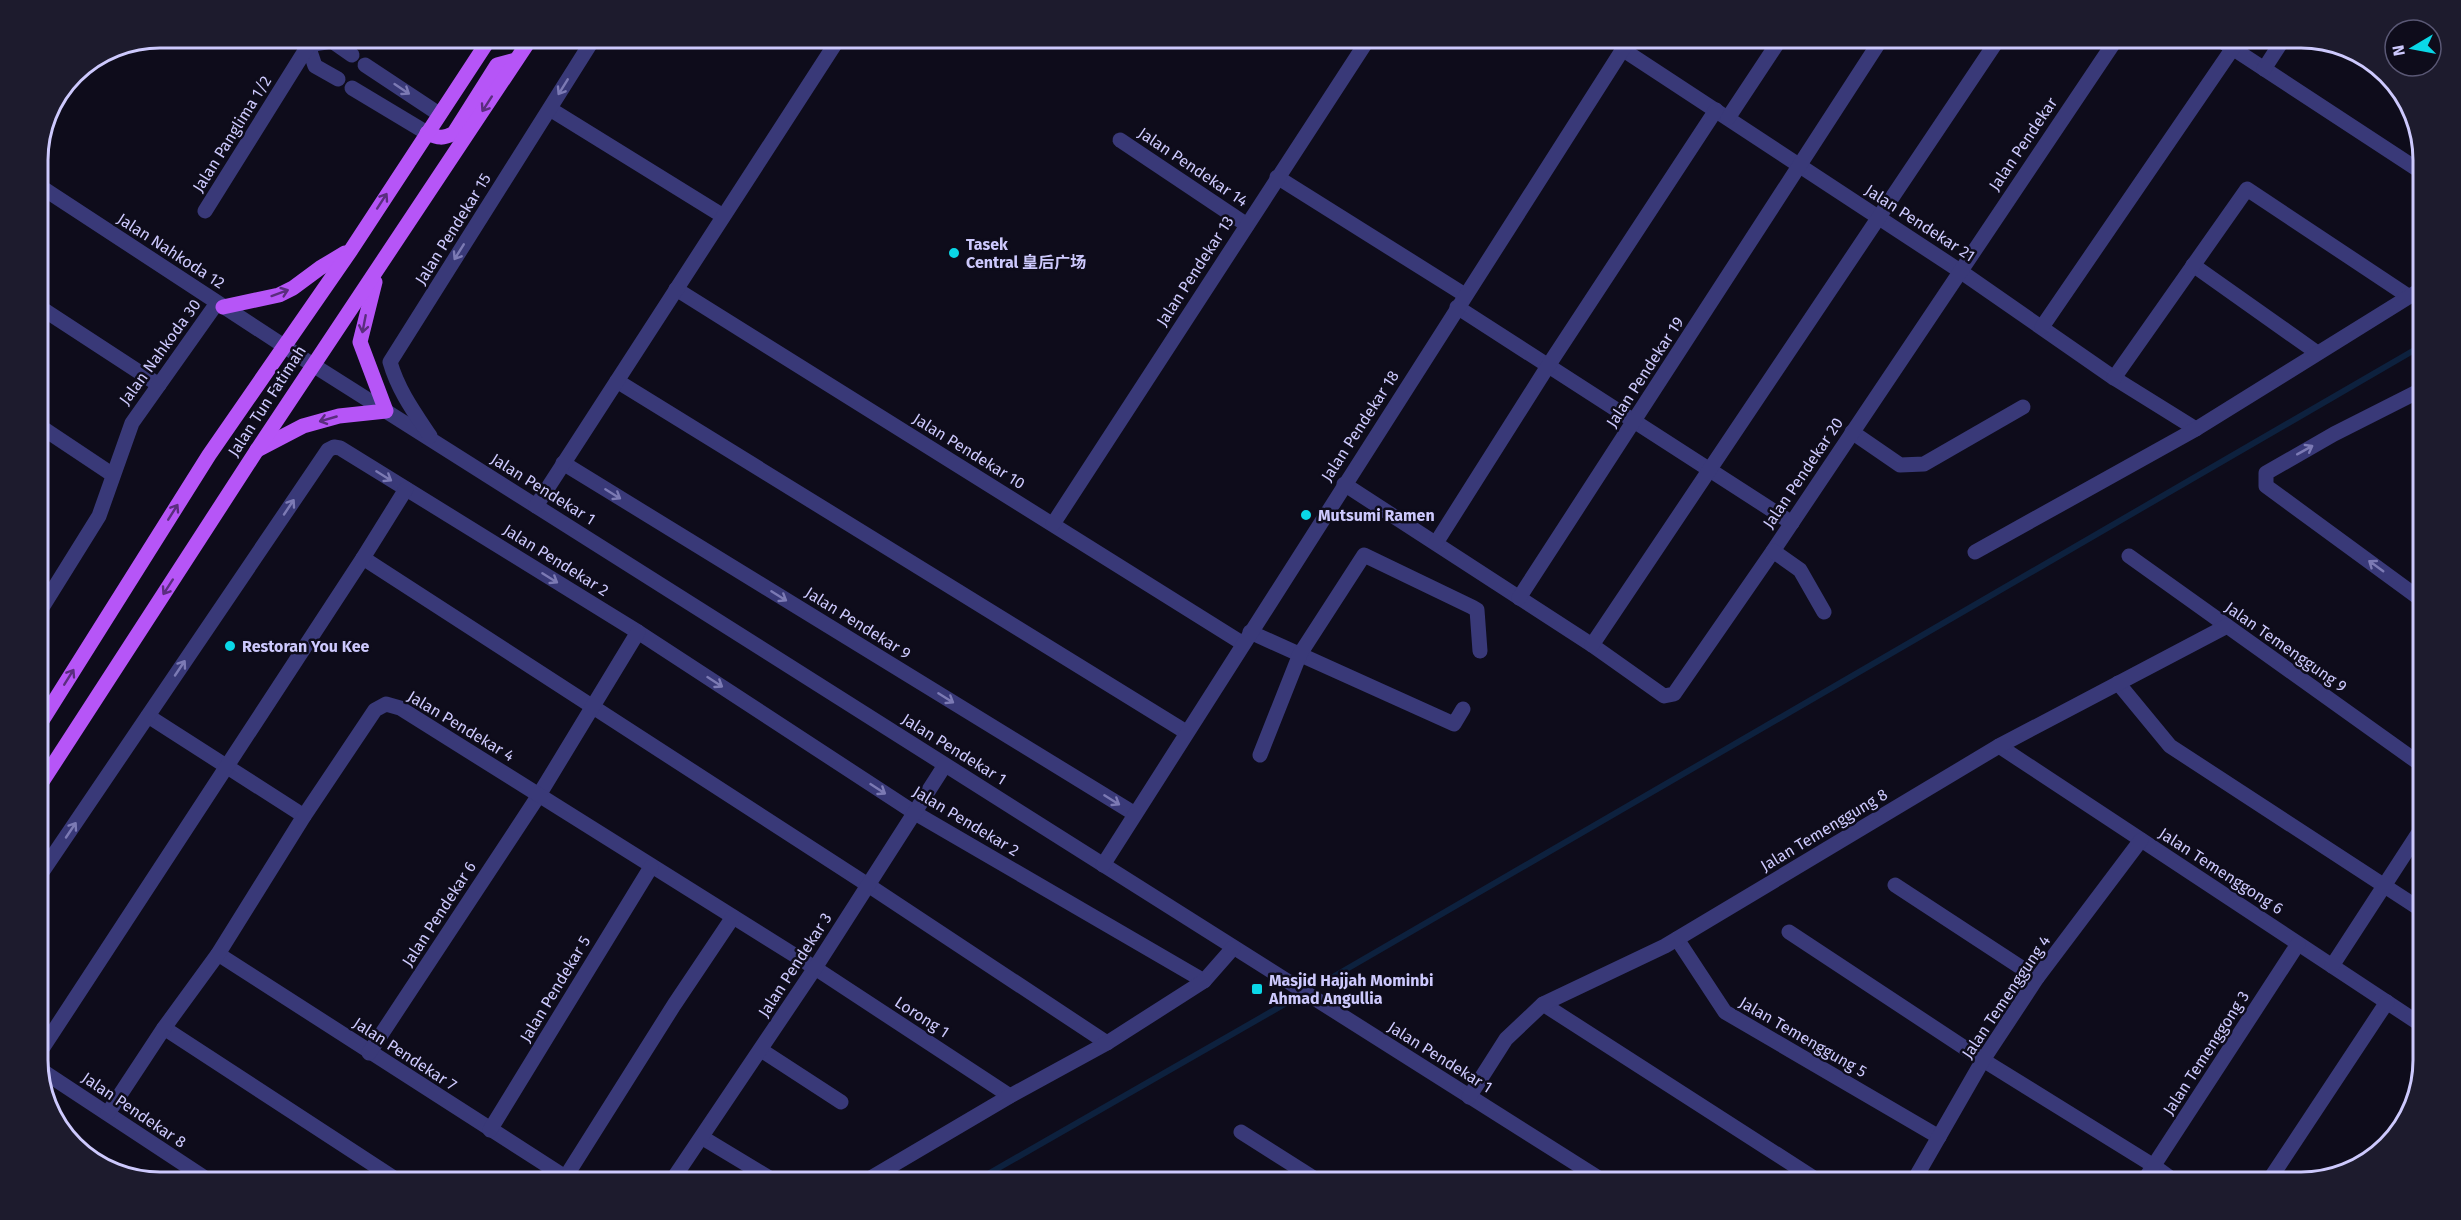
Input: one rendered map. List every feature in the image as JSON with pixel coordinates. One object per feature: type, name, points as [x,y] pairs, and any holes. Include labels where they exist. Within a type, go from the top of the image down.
[{"type":"main road","name":"Jalan Tun Fatimah","points":[[48,711],[209,455],[351,250],[483,48]]},
{"type":"main road","name":"Jalan Tun Fatimah","points":[[48,772],[256,450],[524,48]]},
{"type":"main road","points":[[426,133],[445,138],[454,133],[497,65],[516,60]]},
{"type":"main road","points":[[220,305],[279,295],[351,250]]},
{"type":"main road","points":[[256,450],[303,426],[339,416],[386,411],[360,342],[367,307],[379,268]]},
{"type":"street","name":"Jalan Panglima 1/2","points":[[205,211],[301,48]]},
{"type":"street","points":[[309,48],[315,66],[338,79]]},
{"type":"street","points":[[341,48],[352,56]]},
{"type":"street","name":"Jalan Pendekar 15","points":[[434,442],[408,404],[395,379],[390,362],[588,48]]},
{"type":"street","points":[[536,506],[832,48]]},
{"type":"street","name":"Jalan Pendekar 13","points":[[1053,524],[1362,48]]},
{"type":"street","name":"Jalan Pendekar 18","points":[[1103,865],[1623,48]]},
{"type":"street","name":"Jalan Pendekar 21","points":[[1633,48],[1722,114],[1960,271],[2114,378],[2196,429]]},
{"type":"street","points":[[1436,543],[1548,366],[1722,114],[1773,48]]},
{"type":"street","name":"Jalan Pendekar 19","points":[[1519,598],[1876,48]]},
{"type":"street","points":[[1344,484],[1592,645],[1992,48]]},
{"type":"street","name":"Jalan Pendekar","points":[[1960,271],[2110,48]]},
{"type":"street","points":[[2042,327],[2233,48],[2413,166]]},
{"type":"street","points":[[2264,69],[2278,48]]},
{"type":"street","points":[[365,65],[439,114]]},
{"type":"street","points":[[352,88],[426,133]]},
{"type":"street","points":[[549,109],[723,216]]},
{"type":"street","name":"Jalan Pendekar 14","points":[[1120,140],[1247,225]]},
{"type":"street","points":[[1277,177],[1461,301],[1548,366],[1791,523]]},
{"type":"street","points":[[2114,378],[2247,189],[2408,296]]},
{"type":"street","name":"Jalan Nahkoda 12","points":[[48,192],[284,346]]},
{"type":"street","points":[[2193,265],[2316,352]]},
{"type":"street","name":"Jalan Pendekar 20","points":[[1592,645],[1664,696],[1674,694],[1773,551],[1960,271]]},
{"type":"street","name":"Jalan Pendekar 10","points":[[676,289],[1053,524],[1246,637],[1300,654],[1454,724],[1463,709]]},
{"type":"street","points":[[1975,552],[2196,429],[2413,293]]},
{"type":"street","name":"Jalan Nahkoda 30","points":[[48,598],[99,516],[132,423],[220,305]]},
{"type":"street","points":[[48,313],[159,385]]},
{"type":"street","name":"Jalan Pendekar 1","points":[[284,346],[1589,1172]]},
{"type":"street","points":[[617,381],[1186,732]]},
{"type":"street","points":[[2413,394],[2334,434],[2266,473],[2266,486],[2413,594]]},
{"type":"street","points":[[1852,432],[1900,465],[1924,464],[2023,407]]},
{"type":"street","points":[[48,435],[113,475]]},
{"type":"street","name":"Jalan Pendekar 2","points":[[48,863],[328,450],[334,447],[340,448],[638,632],[915,813],[1204,981]]},
{"type":"street","name":"Jalan Pendekar 9","points":[[563,463],[1135,814]]},
{"type":"street","points":[[48,1040],[363,558],[405,489]]},
{"type":"street","points":[[1773,551],[1800,570],[1824,612]]},
{"type":"street","points":[[1260,754],[1300,654],[1362,556],[1366,554],[1477,610],[1480,651]]},
{"type":"street","name":"Jalan Temenggung 9","points":[[2129,556],[2413,759]]},
{"type":"street","points":[[363,558],[868,885],[1107,1043]]},
{"type":"street","name":"Jalan Temenggung 8","points":[[1469,1097],[1506,1039],[1542,1004],[1677,939],[1999,746],[2227,626]]},
{"type":"street","name":"Jalan Pendekar 6","points":[[369,1053],[539,795],[638,632]]},
{"type":"street","points":[[2118,684],[2170,746],[2413,905]]},
{"type":"street","name":"Jalan Pendekar 4","points":[[108,1113],[164,1028],[218,954],[304,816],[375,710],[386,704],[400,708],[815,968]]},
{"type":"street","points":[[148,716],[304,816]]},
{"type":"street","name":"Jalan Temenggong 6","points":[[1999,746],[2413,1019]]},
{"type":"street","name":"Jalan Pendekar 3","points":[[678,1172],[815,968],[945,765]]},
{"type":"street","name":"Jalan Temenggung 4","points":[[1919,1172],[1983,1060],[2037,978],[2141,840]]},
{"type":"street","points":[[2332,966],[2413,841]]},
{"type":"street","name":"Jalan Pendekar 5","points":[[490,1130],[651,867]]},
{"type":"street","points":[[1895,885],[2037,978]]},
{"type":"street","points":[[574,1172],[674,1005],[733,917]]},
{"type":"street","points":[[1790,932],[1983,1060],[2162,1172]]},
{"type":"street","name":"Jalan Temenggung 5","points":[[1677,939],[1725,1012],[1939,1137]]},
{"type":"street","name":"Jalan Temenggong 3","points":[[2150,1172],[2298,944]]},
{"type":"street","points":[[881,1172],[1010,1096],[1107,1043],[1204,981],[1233,948]]},
{"type":"street","name":"Jalan Pendekar 7","points":[[218,954],[556,1172]]},
{"type":"street","name":"Lorong 1","points":[[815,968],[1010,1096]]},
{"type":"street","points":[[2275,1172],[2387,1002]]},
{"type":"street","points":[[1542,1004],[1804,1172]]},
{"type":"street","points":[[164,1028],[385,1172]]},
{"type":"street","points":[[761,1050],[841,1102]]},
{"type":"street","name":"Jalan Pendekar 8","points":[[49,1075],[196,1172]]},
{"type":"street","points":[[1241,1132],[1304,1172]]},
{"type":"street","points":[[703,1138],[759,1172]]},
{"type":"waterway","points":[[1326,981],[2413,351]]},
{"type":"waterway","points":[[991,1172],[1290,1001]]},
{"type":"place","name":"Tasek Central 皇后广场","points":[[954,253]]},
{"type":"place","name":"Mutsumi Ramen","points":[[1306,515]]},
{"type":"place","name":"Restoran You Kee","points":[[230,646]]},
{"type":"place","name":"Masjid Hajjah Mominbi Ahmad Angullia","points":[[1257,989]]}]
